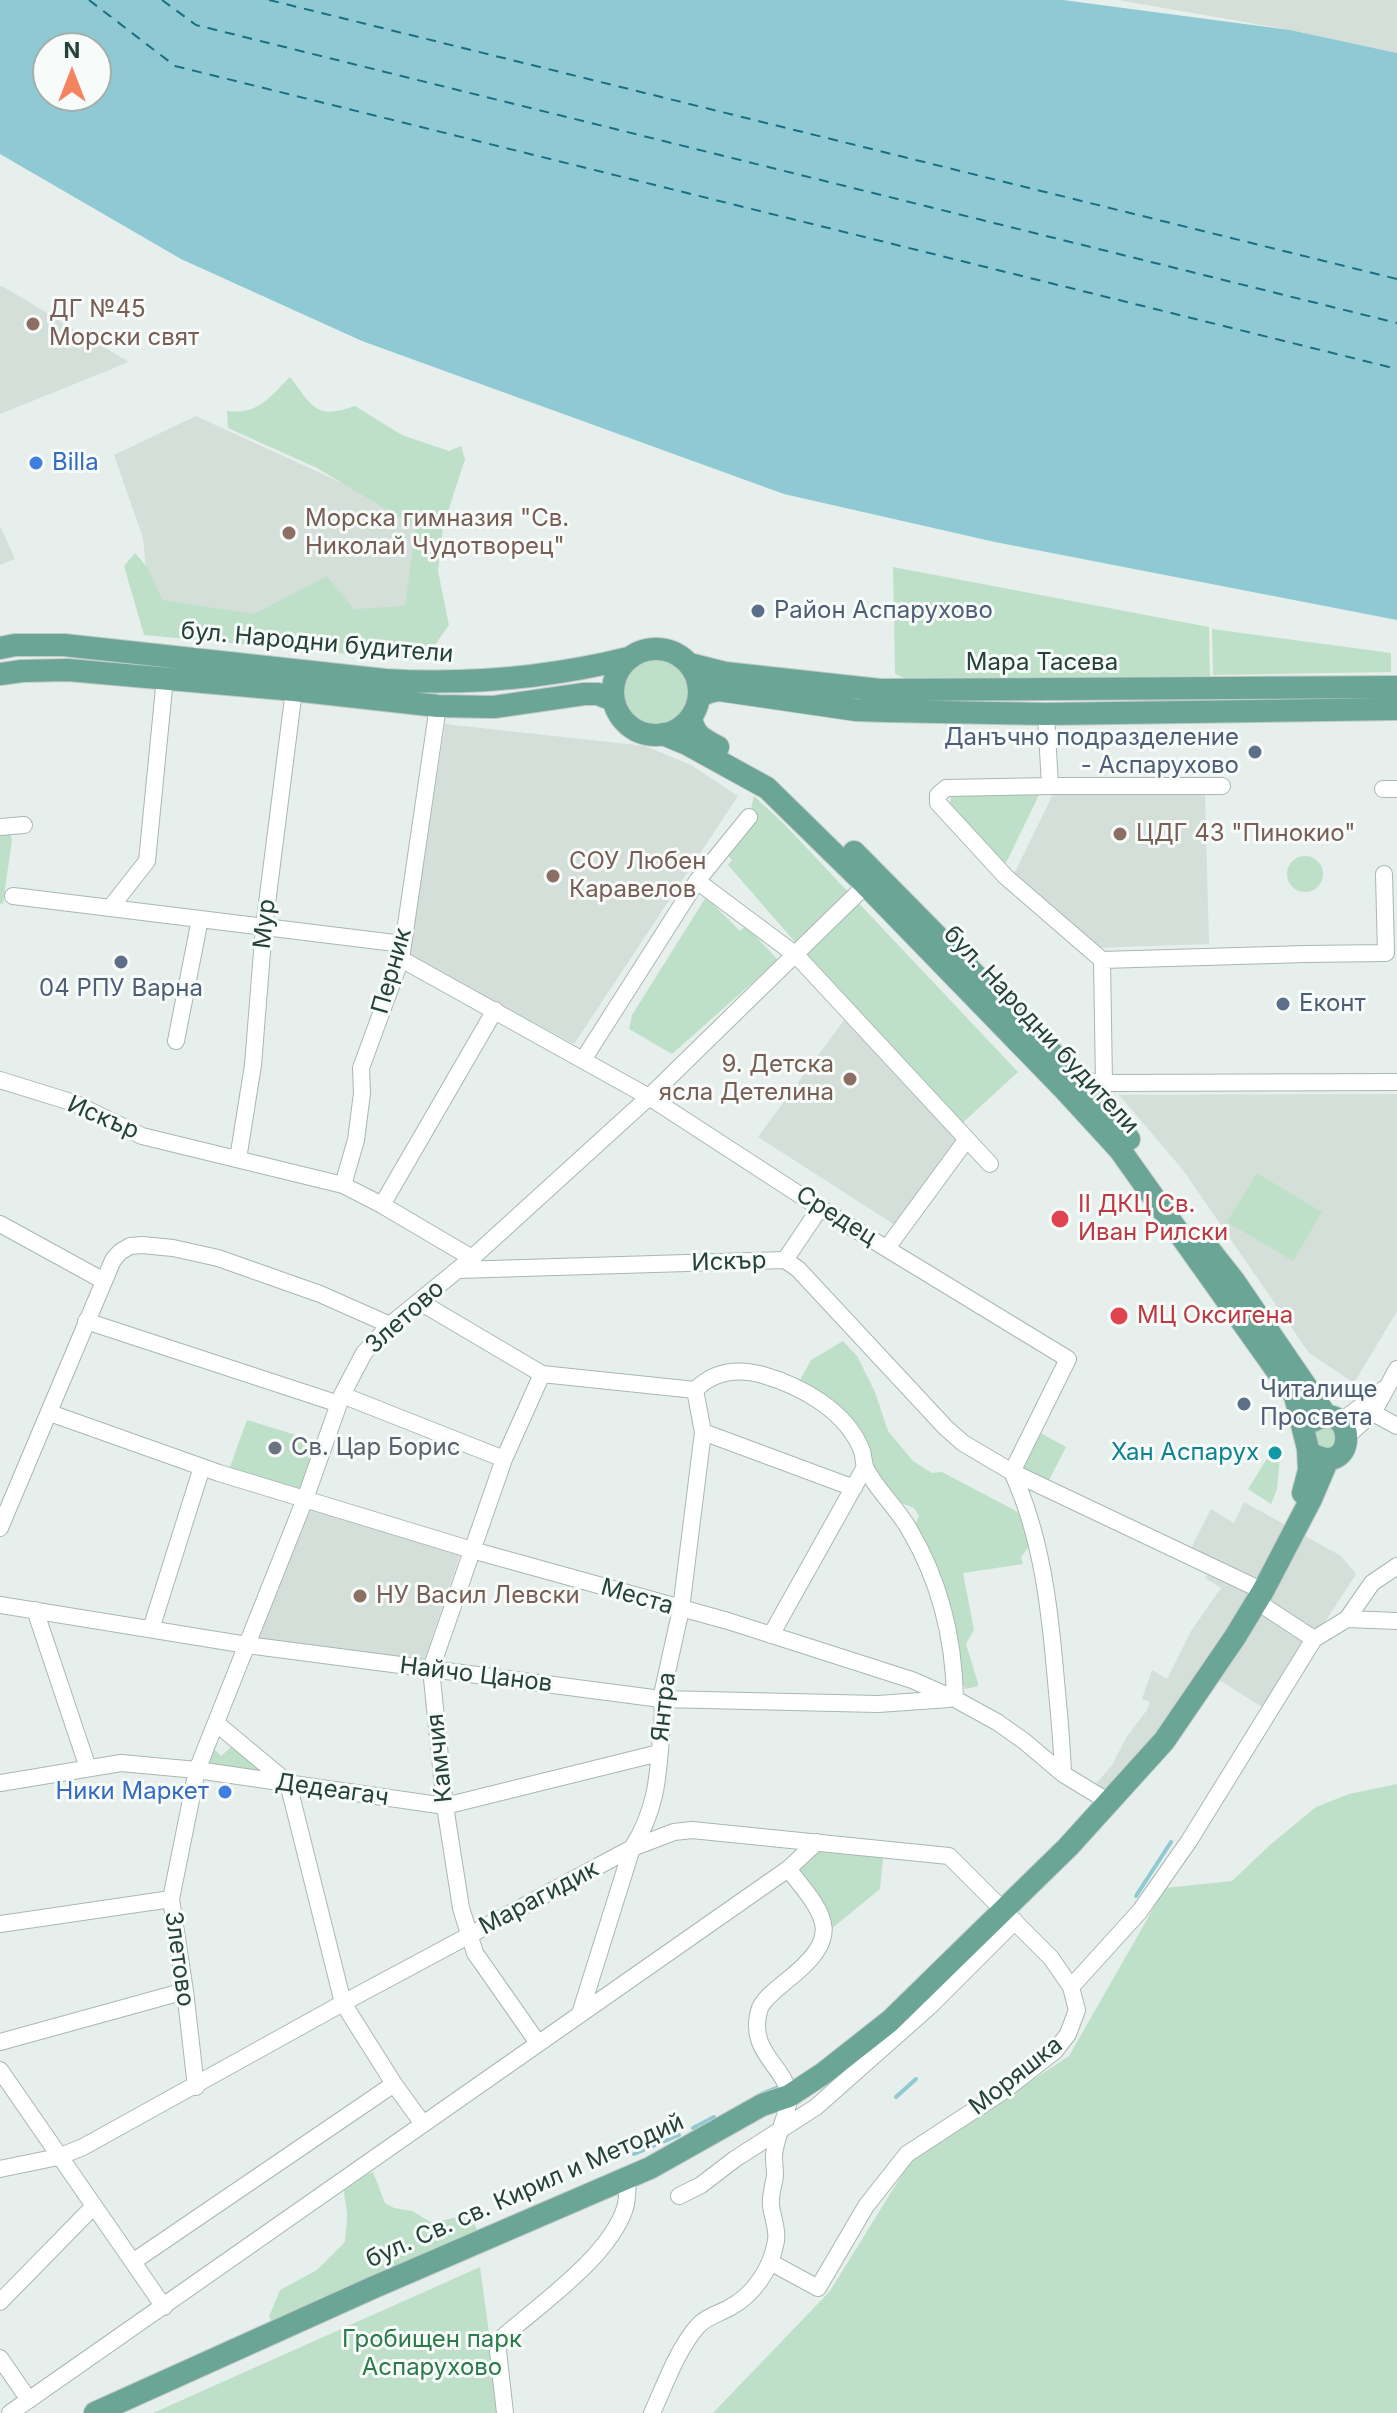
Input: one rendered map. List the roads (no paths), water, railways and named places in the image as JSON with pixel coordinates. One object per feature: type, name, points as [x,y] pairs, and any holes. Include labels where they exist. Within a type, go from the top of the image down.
[{"type":"main road","name":"бул. Народни будители","points":[[0,648],[64,645],[428,682],[496,681],[629,658]]},
{"type":"main road","points":[[662,649],[679,655],[689,664],[696,676],[695,707],[678,729],[663,734],[646,734],[631,727],[619,715],[613,700],[615,676],[629,658],[645,650],[662,649]]},
{"type":"main road","name":"Мара Тасева","points":[[689,664],[725,673],[880,690],[1397,687]]},
{"type":"main road","name":"бул. Народни будители","points":[[0,674],[68,670],[438,706],[494,707],[584,694],[598,694],[613,700]]},
{"type":"main road","name":"Мара Тасева","points":[[695,707],[709,692],[719,690],[856,710],[1046,714],[1397,709]]},
{"type":"main road","name":"бул. Народни будители","points":[[695,707],[693,729],[700,738],[777,778],[887,883],[1071,1085],[1295,1396],[1314,1447]]},
{"type":"main road","name":"бул. Народни будители","points":[[663,734],[767,788],[1131,1142],[1337,1424]]},
{"type":"main road","points":[[1311,1423],[1337,1424],[1344,1449],[1337,1456],[1314,1447],[1311,1423]]},
{"type":"main road","name":"бул. Св. св. Кирил и Методий","points":[[95,2413],[650,2168],[762,2105],[789,2096],[824,2073],[890,2021],[1009,1916],[1164,1741],[1235,1637],[1279,1562],[1306,1483],[1314,1447]]},
{"type":"street","points":[[110,908],[147,861],[165,678]]},
{"type":"street","name":"Мур","points":[[238,1159],[253,1065],[264,927],[294,690]]},
{"type":"street","name":"Перник","points":[[343,1185],[356,1140],[362,1093],[361,1068],[402,952],[438,706]]},
{"type":"street","points":[[1046,714],[1050,786]]},
{"type":"street","points":[[1222,786],[946,788],[940,792],[938,799],[940,807],[1006,877],[1102,960],[1392,953],[1384,874]]},
{"type":"street","points":[[583,1060],[697,881],[749,817]]},
{"type":"street","points":[[0,827],[24,825]]},
{"type":"street","points":[[697,881],[796,955],[990,1164]]},
{"type":"street","name":"Злетово","points":[[196,2087],[171,1899],[197,1770],[341,1400],[364,1353],[390,1325],[472,1258],[649,1097],[866,885]]},
{"type":"street","points":[[13,896],[264,927],[402,952]]},
{"type":"street","points":[[176,1041],[200,919]]},
{"type":"street","name":"Средец","points":[[402,952],[495,1010],[649,1097],[820,1208],[1068,1359],[1012,1472]]},
{"type":"street","points":[[1102,960],[1104,1083]]},
{"type":"street","points":[[382,1205],[495,1010]]},
{"type":"street","name":"Искър","points":[[0,1080],[74,1103],[142,1136],[343,1185],[472,1258]]},
{"type":"street","points":[[1071,1085],[1397,1082]]},
{"type":"street","points":[[887,1248],[967,1139]]},
{"type":"street","points":[[785,1260],[820,1208]]},
{"type":"street","points":[[0,1224],[104,1281]]},
{"type":"street","points":[[0,1528],[113,1260],[130,1246],[173,1248],[218,1258],[320,1294],[390,1325]]},
{"type":"street","name":"Искър","points":[[458,1270],[785,1260],[798,1269],[963,1443],[1012,1472],[1259,1596],[1314,1639]]},
{"type":"street","points":[[420,1302],[542,1374],[695,1390],[705,1379],[734,1371],[750,1372],[785,1382],[811,1395],[836,1414],[853,1434],[862,1451],[865,1467],[909,1529],[939,1592],[948,1630],[955,1699]]},
{"type":"street","points":[[86,1321],[341,1400],[504,1459]]},
{"type":"street","points":[[1373,1413],[1397,1369]]},
{"type":"street","name":"Камчия","points":[[538,2043],[475,1953],[468,1936],[445,1806],[431,1669],[504,1459],[542,1374]]},
{"type":"street","points":[[1337,1424],[1385,1388]]},
{"type":"street","name":"Янтра","points":[[580,2014],[632,1848],[644,1830],[655,1801],[663,1712],[661,1699],[681,1609],[703,1432],[695,1390]]},
{"type":"street","name":"Места","points":[[50,1413],[202,1467],[305,1499],[472,1550],[728,1621],[912,1680],[997,1722],[1063,1774],[1109,1802]]},
{"type":"street","points":[[1337,1424],[1373,1413],[1397,1426]]},
{"type":"street","points":[[703,1432],[854,1488]]},
{"type":"street","points":[[151,1629],[202,1467]]},
{"type":"street","points":[[771,1635],[865,1467]]},
{"type":"street","points":[[1012,1472],[1026,1503],[1043,1576],[1051,1630],[1063,1774]]},
{"type":"street","points":[[1071,1987],[1140,1911],[1189,1841],[1314,1639],[1347,1619],[1372,1583],[1397,1566]]},
{"type":"street","name":"Найчо Цанов","points":[[0,1605],[247,1645],[661,1699],[878,1704],[955,1699]]},
{"type":"street","points":[[35,1610],[88,1768]]},
{"type":"street","points":[[1347,1619],[1397,1621]]},
{"type":"street","points":[[216,1723],[288,1783],[343,2003],[423,2124]]},
{"type":"street","name":"Дедеагач","points":[[0,1783],[121,1763],[197,1770],[445,1806],[659,1753]]},
{"type":"street","name":"Марагидик","points":[[0,2169],[58,2157],[83,2147],[632,1848],[674,1832],[692,1830],[949,1856],[1051,1958],[1071,1987]]},
{"type":"street","points":[[10,2413],[788,1869],[817,1842]]},
{"type":"street","points":[[652,2413],[679,2356],[698,2326],[709,2317],[732,2307],[757,2287],[770,2262],[776,2240],[776,2221],[771,2208],[774,2153],[789,2096],[757,2034],[761,2006],[815,1957],[825,1934],[821,1915],[788,1869]]},
{"type":"street","points":[[0,1924],[171,1899]]},
{"type":"street","points":[[679,2196],[701,2185],[735,2159],[816,2107],[929,2007],[1009,1916]]},
{"type":"street","name":"Моряшка","points":[[770,2262],[818,2288],[866,2206],[907,2154],[1005,2090],[1055,2051],[1068,2034],[1077,2010],[1071,1987]]},
{"type":"street","points":[[0,2042],[185,1991]]},
{"type":"street","points":[[0,2070],[164,2307]]},
{"type":"street","points":[[134,2261],[394,2084]]},
{"type":"street","points":[[505,2413],[497,2342],[562,2287],[610,2238],[626,2207],[628,2177]]},
{"type":"street","points":[[0,2302],[94,2206]]},
{"type":"street","points":[[0,2358],[29,2400]]},
{"type":"water","points":[[0,0],[1063,0],[1290,30],[1397,53],[1397,620],[995,542],[784,494],[362,341],[181,259],[0,154]]},
{"type":"waterway","points":[[1136,1896],[1171,1842]]},
{"type":"waterway","points":[[896,2097],[916,2079]]},
{"type":"waterway","points":[[761,2094],[776,2088]]},
{"type":"waterway","points":[[693,2128],[714,2117]]},
{"type":"waterway","points":[[634,2154],[679,2135]]},
{"type":"place","name":"ДГ №45 Морски свят","points":[[33,324]]},
{"type":"place","name":"Billa","points":[[36,463]]},
{"type":"place","name":"Морска гимназия \"Св. Николай Чудотворец\"","points":[[289,533]]},
{"type":"place","name":"Район Аспарухово","points":[[758,611]]},
{"type":"place","name":"Данъчно подразделение - Аспарухово","points":[[1255,752]]},
{"type":"place","name":"ЦДГ 43 \"Пинокио\"","points":[[1120,834]]},
{"type":"place","name":"СОУ Любен Каравелов","points":[[553,876]]},
{"type":"place","name":"04 РПУ Варна","points":[[121,962]]},
{"type":"place","name":"Еконт","points":[[1283,1004]]},
{"type":"place","name":"9. Детска ясла Детелина","points":[[850,1079]]},
{"type":"place","name":"II ДКЦ Св. Иван Рилски","points":[[1060,1219]]},
{"type":"place","name":"МЦ Оксигена","points":[[1119,1316]]},
{"type":"place","name":"Читалище Просвета","points":[[1244,1404]]},
{"type":"place","name":"Св. Цар Борис","points":[[275,1448]]},
{"type":"place","name":"Хан Аспарух","points":[[1275,1453]]},
{"type":"place","name":"НУ Васил Левски","points":[[360,1596]]},
{"type":"place","name":"Ники Маркет","points":[[225,1792]]},
{"type":"park label","name":"Гробищен парк Аспарухово","points":[[432,2354]]}]
